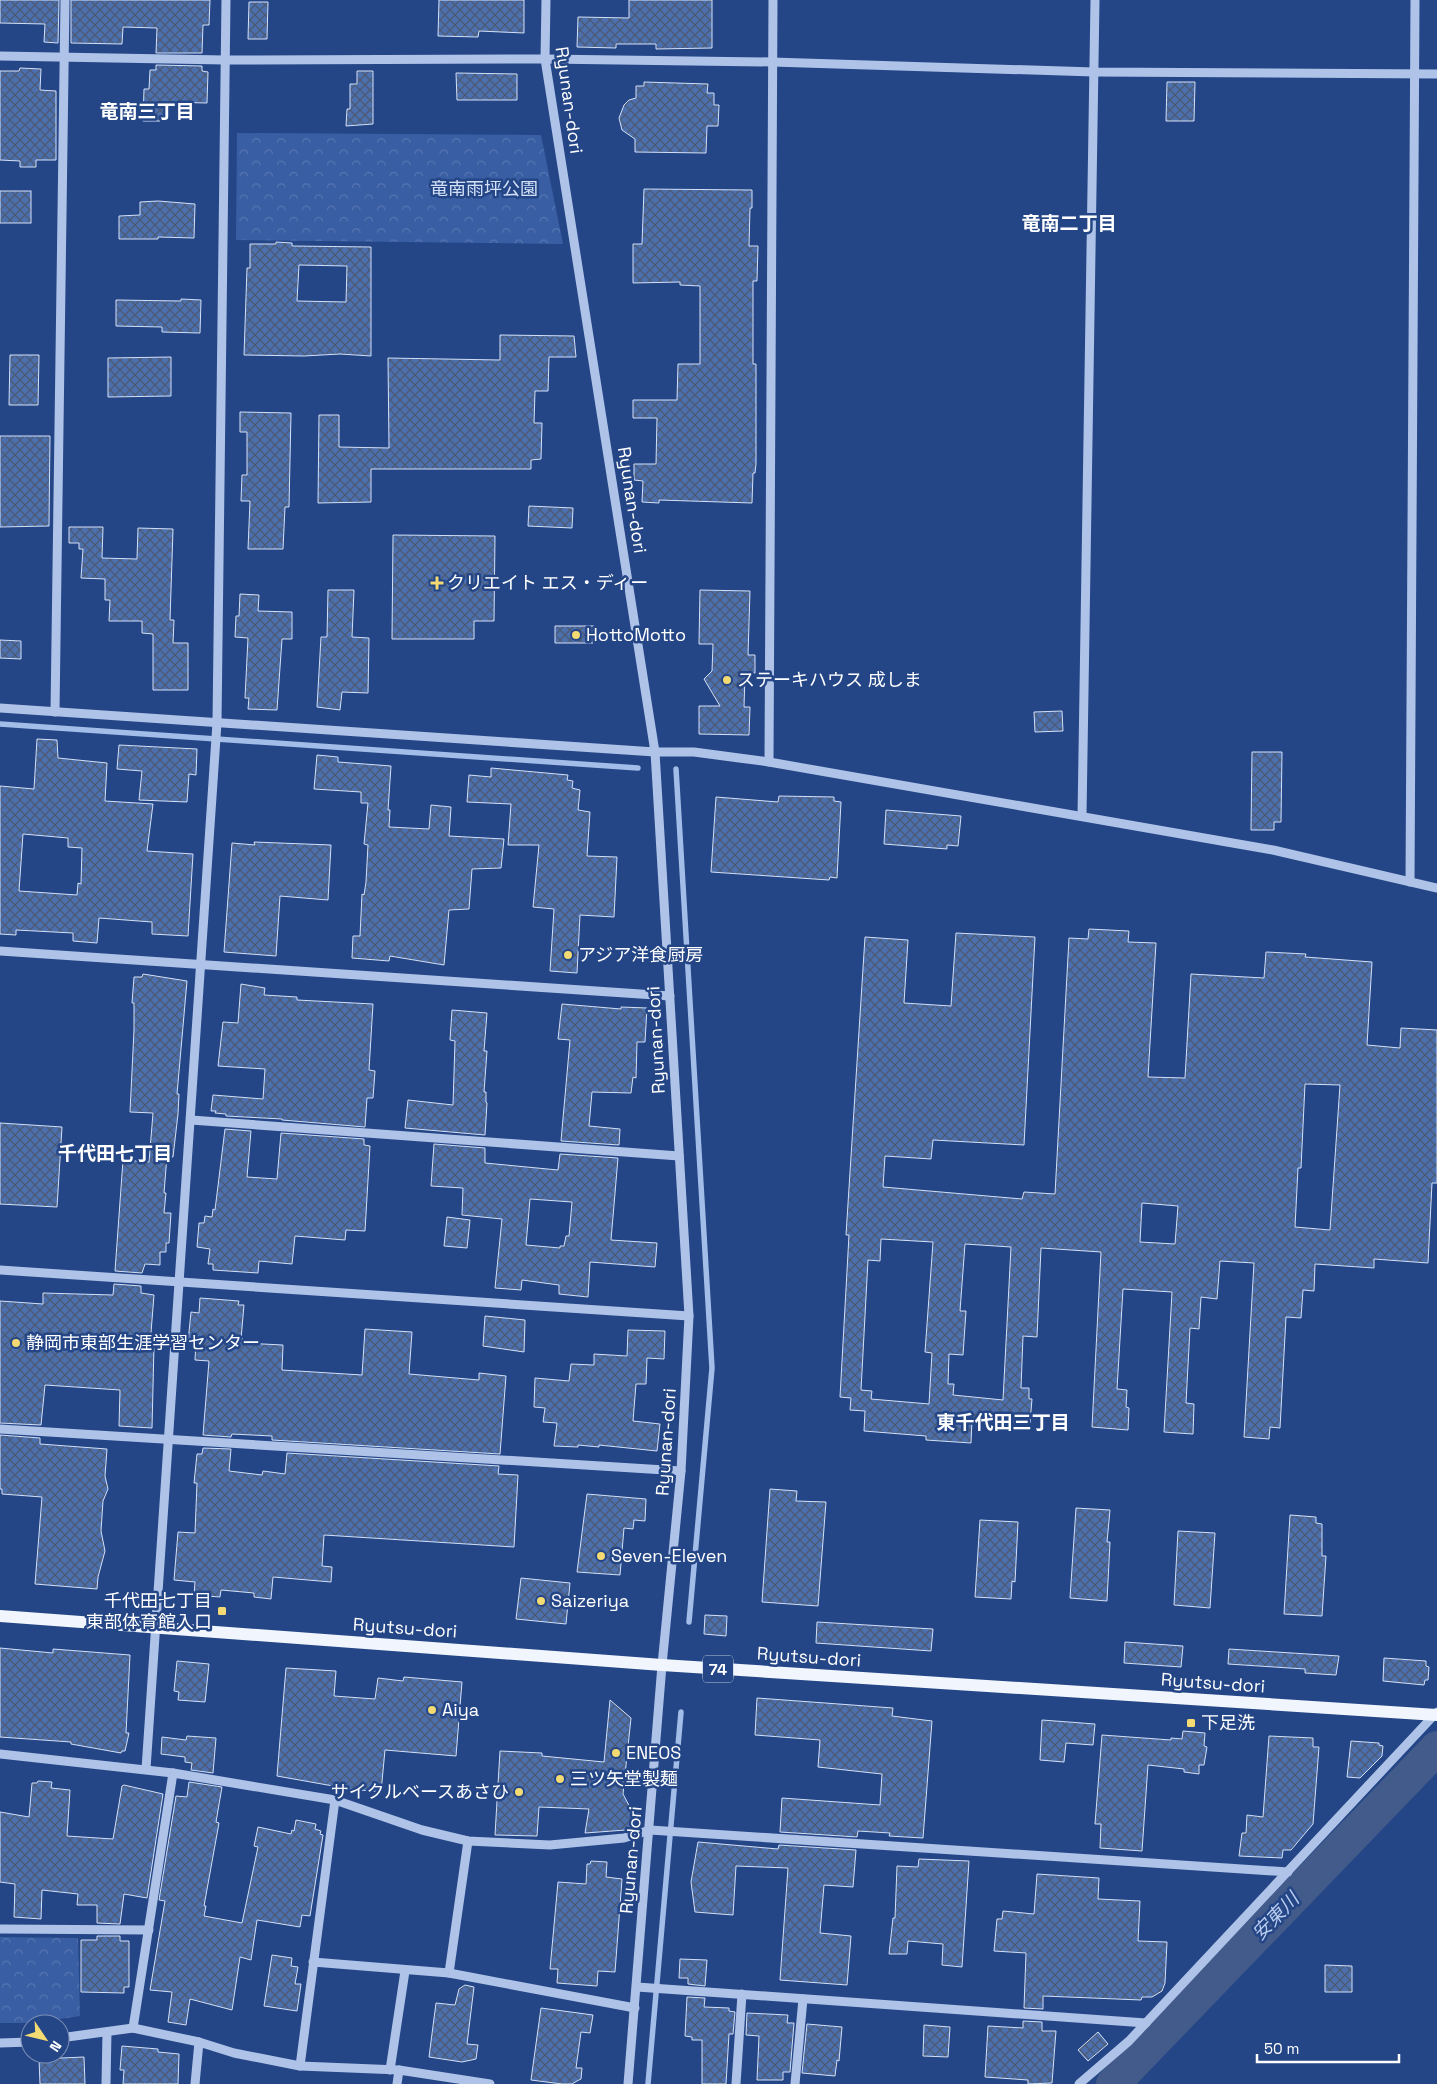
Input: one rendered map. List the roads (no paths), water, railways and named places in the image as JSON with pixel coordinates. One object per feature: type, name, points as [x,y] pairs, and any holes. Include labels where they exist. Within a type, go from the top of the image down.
[{"type":"main road","name":"Ryutsu-dori","points":[[0,1616],[662,1665],[1436,1714]]},
{"type":"street","points":[[55,712],[65,0]]},
{"type":"street","points":[[146,1769],[217,723],[226,0]]},
{"type":"street","name":"Ryunan-dori","points":[[546,0],[545,59],[655,752],[689,1316],[681,1471],[662,1665],[628,2084]]},
{"type":"street","points":[[769,762],[773,0]]},
{"type":"street","points":[[1082,816],[1095,0]]},
{"type":"street","points":[[1410,882],[1415,0]]},
{"type":"street","points":[[0,56],[226,60],[545,59],[772,62],[1094,72],[1437,74]]},
{"type":"street","points":[[0,708],[655,752],[694,752],[769,762],[1273,850],[1437,888]]},
{"type":"street","points":[[0,951],[670,996]]},
{"type":"street","points":[[191,1120],[679,1156]]},
{"type":"street","points":[[0,1270],[689,1316]]},
{"type":"street","points":[[0,1429],[681,1471]]},
{"type":"street","points":[[1079,2084],[1129,2041],[1436,1714]]},
{"type":"street","points":[[0,1754],[146,1769],[335,1800],[422,1830],[468,1841],[550,1845],[624,1838],[650,1830],[1288,1872]]},
{"type":"street","points":[[133,2028],[173,1773]]},
{"type":"street","points":[[300,2066],[335,1800]]},
{"type":"street","points":[[449,1973],[468,1841]]},
{"type":"street","points":[[0,1929],[149,1930]]},
{"type":"street","points":[[313,1962],[405,1971],[449,1973],[635,2008]]},
{"type":"street","points":[[397,2084],[394,2070],[405,1971]]},
{"type":"street","points":[[637,1987],[1146,2023]]},
{"type":"street","points":[[736,2084],[742,1994]]},
{"type":"street","points":[[795,2084],[802,1999]]},
{"type":"street","points":[[70,2037],[133,2028],[199,2042],[234,2053],[300,2066],[394,2070],[490,2084]]},
{"type":"street","points":[[106,2084],[107,2032]]},
{"type":"street","points":[[0,2043],[20,2042]]},
{"type":"street","points":[[195,2084],[199,2042]]},
{"type":"waterway","points":[[0,724],[638,768]]},
{"type":"waterway","points":[[676,769],[712,1368],[689,1622]]},
{"type":"waterway","points":[[648,2084],[681,1712]]},
{"type":"waterway","name":"安東川","points":[[1113,2084],[1437,1748]]},
{"type":"place","name":"クリエイト エス・ディー","points":[[437,583]]},
{"type":"place","name":"HottoMotto","points":[[576,635]]},
{"type":"place","name":"ステーキハウス 成しま","points":[[727,680]]},
{"type":"place","name":"アジア洋食厨房","points":[[568,955]]},
{"type":"place","name":"静岡市東部生涯学習センター","points":[[16,1343]]},
{"type":"place","name":"Seven-Eleven","points":[[601,1556]]},
{"type":"place","name":"Saizeriya","points":[[541,1601]]},
{"type":"place","name":"千代田七丁目 東部体育館入口","points":[[222,1611]]},
{"type":"place","name":"Aiya","points":[[432,1710]]},
{"type":"place","name":"下足洗","points":[[1191,1723]]},
{"type":"place","name":"ENEOS","points":[[616,1753]]},
{"type":"place","name":"三ツ矢堂製麺","points":[[560,1779]]},
{"type":"place","name":"サイクルベースあさひ","points":[[519,1792]]},
{"type":"district","name":"竜南三丁目","points":[[147,111]]},
{"type":"district","name":"竜南二丁目","points":[[1069,223]]},
{"type":"district","name":"千代田七丁目","points":[[115,1153]]},
{"type":"district","name":"東千代田三丁目","points":[[1003,1422]]},
{"type":"park label","name":"竜南雨坪公園","points":[[484,189]]}]
